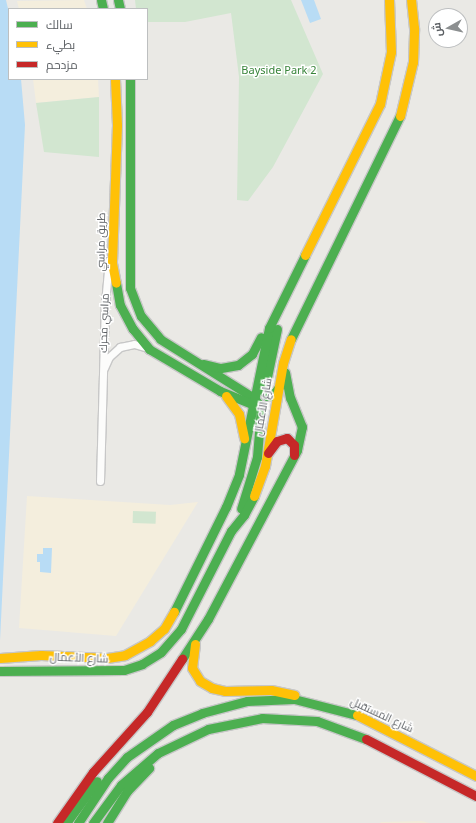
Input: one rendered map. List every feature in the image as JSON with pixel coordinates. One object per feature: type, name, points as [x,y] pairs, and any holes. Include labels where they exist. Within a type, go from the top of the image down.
[{"type":"street","name":"شارع الأعمال","points":[[0,658],[41,655],[86,657],[124,655],[139,649],[164,629],[178,605],[226,507],[243,461],[256,404],[266,337],[295,274],[380,104],[391,52],[389,0]]},
{"type":"street","name":"شارع الأعمال","points":[[0,672],[45,669],[115,671],[132,667],[155,656],[168,647],[186,621],[231,532],[254,496],[267,456],[286,352],[308,299],[402,112],[413,62],[414,28],[411,0]]},
{"type":"street","name":"طريق مراسي","points":[[115,80],[117,125],[112,250],[113,278],[120,305],[133,330],[150,349],[220,391],[256,404]]},
{"type":"street","points":[[130,80],[131,127],[128,269],[130,288],[141,316],[153,332],[256,404],[276,403]]},
{"type":"street","points":[[105,198],[114,191]]},
{"type":"street","points":[[279,385],[272,396],[264,392],[274,338],[303,274],[313,238]]},
{"type":"street","name":"مراسي محرك","points":[[100,481],[102,374],[106,281],[112,250]]},
{"type":"street","points":[[193,361],[221,368],[238,365],[248,359],[256,350],[272,312],[295,274]]},
{"type":"street","name":"مراسي محرك","points":[[102,374],[109,356],[120,347],[134,344],[150,349]]},
{"type":"street","points":[[57,823],[93,772],[147,712],[199,632],[227,585],[300,445],[302,427],[288,390],[286,352]]},
{"type":"street","points":[[220,391],[233,404],[242,420],[243,461]]},
{"type":"street","points":[[231,532],[255,465],[260,442],[256,404]]},
{"type":"street","points":[[267,456],[277,441],[283,438],[292,442],[294,455]]},
{"type":"street","points":[[199,632],[191,660],[196,676],[206,685],[225,691],[279,691],[311,702]]},
{"type":"street","name":"شارع المستقبل","points":[[78,823],[98,790],[118,766],[159,733],[202,713],[232,704],[263,700],[311,702],[360,716],[476,776]]},
{"type":"street","points":[[93,823],[113,795],[129,777],[158,753],[190,735],[226,723],[262,718],[317,721],[370,739],[476,796]]},
{"type":"street","points":[[107,823],[140,778],[190,735]]},
{"type":"street","points":[[66,823],[100,777],[118,766]]},
{"type":"shaded area","points":[[84,0],[87,8],[19,8],[17,1]]},
{"type":"shaded area","points":[[33,80],[98,80],[99,97],[36,103]]},
{"type":"shaded area","points":[[27,496],[170,505],[198,502],[116,636],[19,628]]},
{"type":"green space","name":"Bayside Park 2","points":[[135,0],[291,0],[323,74],[273,167],[248,201],[237,200],[239,77],[231,13],[185,22],[148,22],[148,8],[136,8]]},
{"type":"green space","points":[[99,97],[99,157],[44,152],[36,103]]},
{"type":"green space","points":[[133,511],[156,512],[156,524],[133,523]]},
{"type":"sand","points":[[422,821],[429,823],[380,823],[381,822]]},
{"type":"water","points":[[0,0],[6,0],[8,9],[8,80],[21,80],[25,125],[0,641]]},
{"type":"water","points":[[301,0],[314,0],[321,19],[310,23]]},
{"type":"water","points":[[43,548],[52,548],[51,573],[40,572],[40,562],[37,562],[37,554],[43,554]]},
{"type":"traffic: fast","points":[[101,0],[103,8]]},
{"type":"traffic: fast","points":[[118,0],[120,8]]},
{"type":"traffic: fast","points":[[130,80],[130,288],[141,316],[160,339],[254,398],[261,407],[257,457],[241,509]]},
{"type":"traffic: fast","points":[[291,339],[400,116]]},
{"type":"traffic: fast","points":[[174,612],[226,507],[239,474],[269,328],[305,255]]},
{"type":"traffic: fast","points":[[116,283],[120,305],[133,329],[149,349],[220,391],[259,407]]},
{"type":"traffic: fast","points":[[277,329],[264,392],[267,396],[272,396],[279,387]]},
{"type":"traffic: fast","points":[[203,364],[221,368],[238,365],[252,354],[261,337]]},
{"type":"traffic: fast","points":[[182,659],[208,619],[297,450],[302,427],[290,398],[285,372]]},
{"type":"traffic: fast","points":[[0,671],[124,670],[142,664],[161,652],[181,629],[231,531],[244,515],[254,496]]},
{"type":"traffic: fast","points":[[78,823],[108,778],[127,757],[173,725],[202,713],[247,701],[294,699],[357,715]]},
{"type":"traffic: fast","points":[[93,823],[121,785],[158,753],[208,729],[262,718],[317,721],[366,739]]},
{"type":"traffic: fast","points":[[107,823],[127,791],[149,768]]},
{"type":"traffic: fast","points":[[66,823],[97,781]]},
{"type":"traffic: slow","points":[[305,255],[380,104],[391,52],[389,0]]},
{"type":"traffic: slow","points":[[400,116],[413,62],[414,28],[411,0]]},
{"type":"traffic: slow","points":[[115,80],[117,125],[112,263],[116,283]]},
{"type":"traffic: slow","points":[[254,496],[265,466],[283,363],[291,339]]},
{"type":"traffic: slow","points":[[226,396],[239,414],[244,438]]},
{"type":"traffic: slow","points":[[0,658],[41,655],[107,658],[125,655],[150,641],[164,629],[174,612]]},
{"type":"traffic: slow","points":[[195,644],[192,668],[200,681],[212,688],[225,691],[271,690],[294,695]]},
{"type":"traffic: slow","points":[[357,715],[476,776]]},
{"type":"traffic: jam","points":[[268,453],[277,441],[287,438],[294,445],[294,455]]},
{"type":"traffic: jam","points":[[57,823],[93,772],[147,712],[182,659]]},
{"type":"traffic: jam","points":[[366,739],[476,796]]}]
